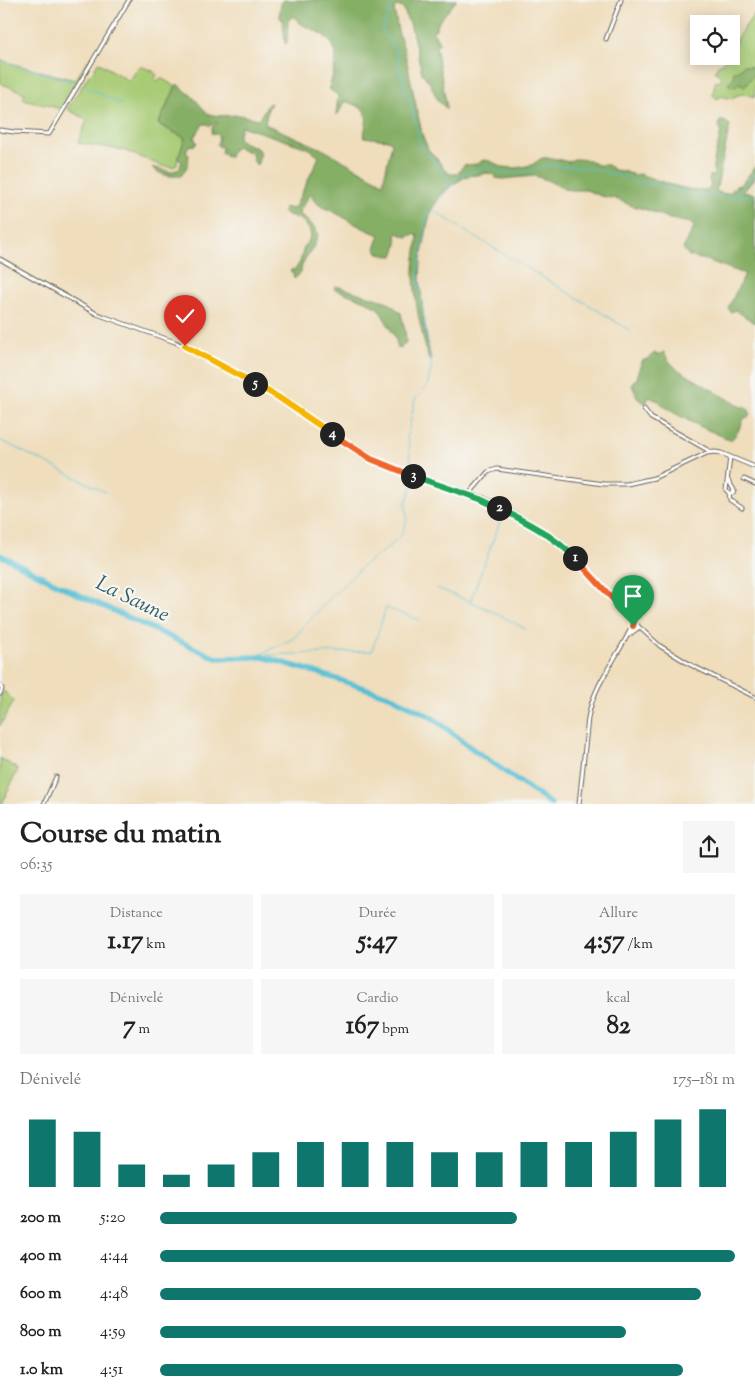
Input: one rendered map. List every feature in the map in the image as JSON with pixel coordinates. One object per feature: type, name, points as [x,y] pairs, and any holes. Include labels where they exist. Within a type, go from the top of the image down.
[{"type":"street","points":[[0,130],[48,134],[129,0]]},
{"type":"street","points":[[606,39],[621,0]]},
{"type":"street","points":[[0,259],[97,314],[185,346],[278,397],[366,456],[401,472],[440,486],[472,494],[505,508],[531,523],[570,552],[634,622],[654,641],[673,655],[755,696]]},
{"type":"street","points":[[644,409],[651,418],[712,452],[721,453],[755,467]]},
{"type":"street","points":[[472,494],[488,472],[494,469],[604,484],[635,483],[660,476],[712,452]]},
{"type":"street","points":[[730,457],[726,490],[730,500],[742,508]]},
{"type":"street","points":[[727,479],[734,490],[729,494]]},
{"type":"street","points":[[744,479],[755,484]]},
{"type":"street","points":[[579,804],[591,702],[634,622]]},
{"type":"street","points":[[627,637],[639,627]]},
{"type":"street","points":[[0,685],[2,688],[0,694]]},
{"type":"street","points":[[44,804],[56,777]]},
{"type":"green space","points":[[284,0],[457,0],[432,32],[439,43],[436,47],[447,108],[438,101],[430,83],[422,73],[410,23],[403,8],[397,6],[394,8],[422,134],[428,149],[450,174],[457,174],[464,165],[478,164],[483,160],[502,167],[516,168],[532,165],[542,158],[569,162],[574,159],[589,160],[597,165],[608,165],[614,170],[634,175],[639,174],[693,190],[709,189],[711,185],[709,181],[710,176],[715,173],[713,165],[721,129],[719,127],[720,121],[730,125],[716,191],[724,194],[730,193],[736,186],[741,185],[755,166],[755,178],[743,192],[755,194],[755,323],[735,310],[731,312],[728,308],[745,274],[689,256],[683,249],[694,227],[691,223],[670,219],[586,190],[564,189],[535,176],[502,179],[487,173],[467,176],[452,185],[431,210],[421,259],[420,280],[424,325],[431,359],[429,360],[421,327],[414,282],[418,236],[414,234],[407,237],[397,233],[397,245],[393,256],[383,255],[375,249],[380,235],[362,228],[321,206],[310,195],[299,213],[313,225],[318,234],[314,247],[303,263],[301,273],[294,279],[293,273],[290,271],[292,269],[295,270],[300,262],[304,247],[311,236],[308,228],[299,218],[295,219],[292,215],[290,216],[283,212],[284,207],[292,209],[295,207],[319,157],[308,148],[241,126],[238,138],[261,152],[257,166],[253,160],[252,152],[241,150],[238,147],[233,149],[230,157],[221,153],[222,148],[217,145],[219,138],[217,134],[211,133],[213,126],[218,123],[216,122],[210,126],[203,124],[194,137],[197,143],[188,146],[186,153],[189,155],[188,164],[181,176],[165,175],[152,167],[171,172],[179,169],[182,161],[178,157],[185,138],[158,124],[177,84],[193,97],[208,114],[219,116],[239,115],[259,119],[268,104],[271,103],[265,124],[322,149],[383,183],[392,143],[388,140],[363,137],[366,117],[363,110],[358,107],[345,101],[338,114],[336,114],[338,95],[329,89],[336,61],[334,47],[322,35],[292,17],[288,21],[287,43],[285,44],[283,21],[279,16],[281,4]]},
{"type":"green space","points":[[755,13],[755,68],[751,66],[754,74],[755,72],[755,97],[743,94],[731,99],[722,96],[717,99],[713,95],[715,84],[716,81],[719,82],[722,78],[715,71],[718,65],[740,65],[740,34]]},
{"type":"green space","points":[[0,60],[75,80],[88,61],[91,62],[61,109],[23,99],[25,93],[0,83]]},
{"type":"green space","points":[[98,62],[129,81],[140,66],[153,71],[157,75],[154,80],[157,81],[161,78],[176,87],[158,124],[185,138],[177,165],[173,167],[162,166],[123,150],[78,143],[87,120],[67,109]]},
{"type":"green space","points":[[743,65],[755,68],[754,74],[744,87],[741,83],[735,87],[730,86],[728,83],[734,77],[733,71],[739,70]]},
{"type":"green space","points":[[336,286],[388,302],[401,313],[406,342],[402,347],[398,348],[395,337],[379,309],[366,301],[334,289]]},
{"type":"green space","points":[[664,352],[677,369],[749,410],[748,418],[745,417],[731,440],[681,417],[663,406],[659,401],[648,397],[647,404],[638,399],[632,385],[633,381],[637,379],[642,361],[654,353],[658,355]]},
{"type":"green space","points":[[4,691],[14,701],[0,726],[0,697]]},
{"type":"green space","points":[[0,758],[18,769],[2,804],[0,803]]},
{"type":"waterway","points":[[389,0],[391,10],[382,30],[397,53],[405,92],[410,99],[421,147],[443,173],[449,185]]},
{"type":"waterway","points":[[0,60],[77,83]]},
{"type":"waterway","points":[[81,85],[121,104]]},
{"type":"waterway","points":[[414,474],[407,438],[415,399],[428,383],[431,370],[418,276],[428,211],[454,180],[473,170],[491,167],[500,173],[512,173],[531,171],[549,165],[604,171],[622,178],[629,176],[633,182],[657,184],[695,194],[735,196],[755,173]]},
{"type":"waterway","points":[[736,196],[755,196]]},
{"type":"waterway","points":[[430,208],[630,331]]},
{"type":"waterway","points":[[0,440],[105,492]]},
{"type":"waterway","points":[[253,658],[294,638],[330,598],[365,564],[389,547],[402,534],[407,519],[406,503],[414,479]]},
{"type":"waterway","points":[[470,602],[503,514]]},
{"type":"waterway","name":"La Saune","points":[[0,555],[75,593],[216,658],[263,657],[392,697],[433,718],[474,750],[551,804]]},
{"type":"waterway","points":[[437,588],[488,609],[526,629]]},
{"type":"waterway","points":[[267,655],[372,651],[386,608],[420,620]]},
{"type":"route","points":[[185,346],[278,397],[371,459],[401,472],[480,499],[548,535],[570,552],[634,622],[633,626]]}]
